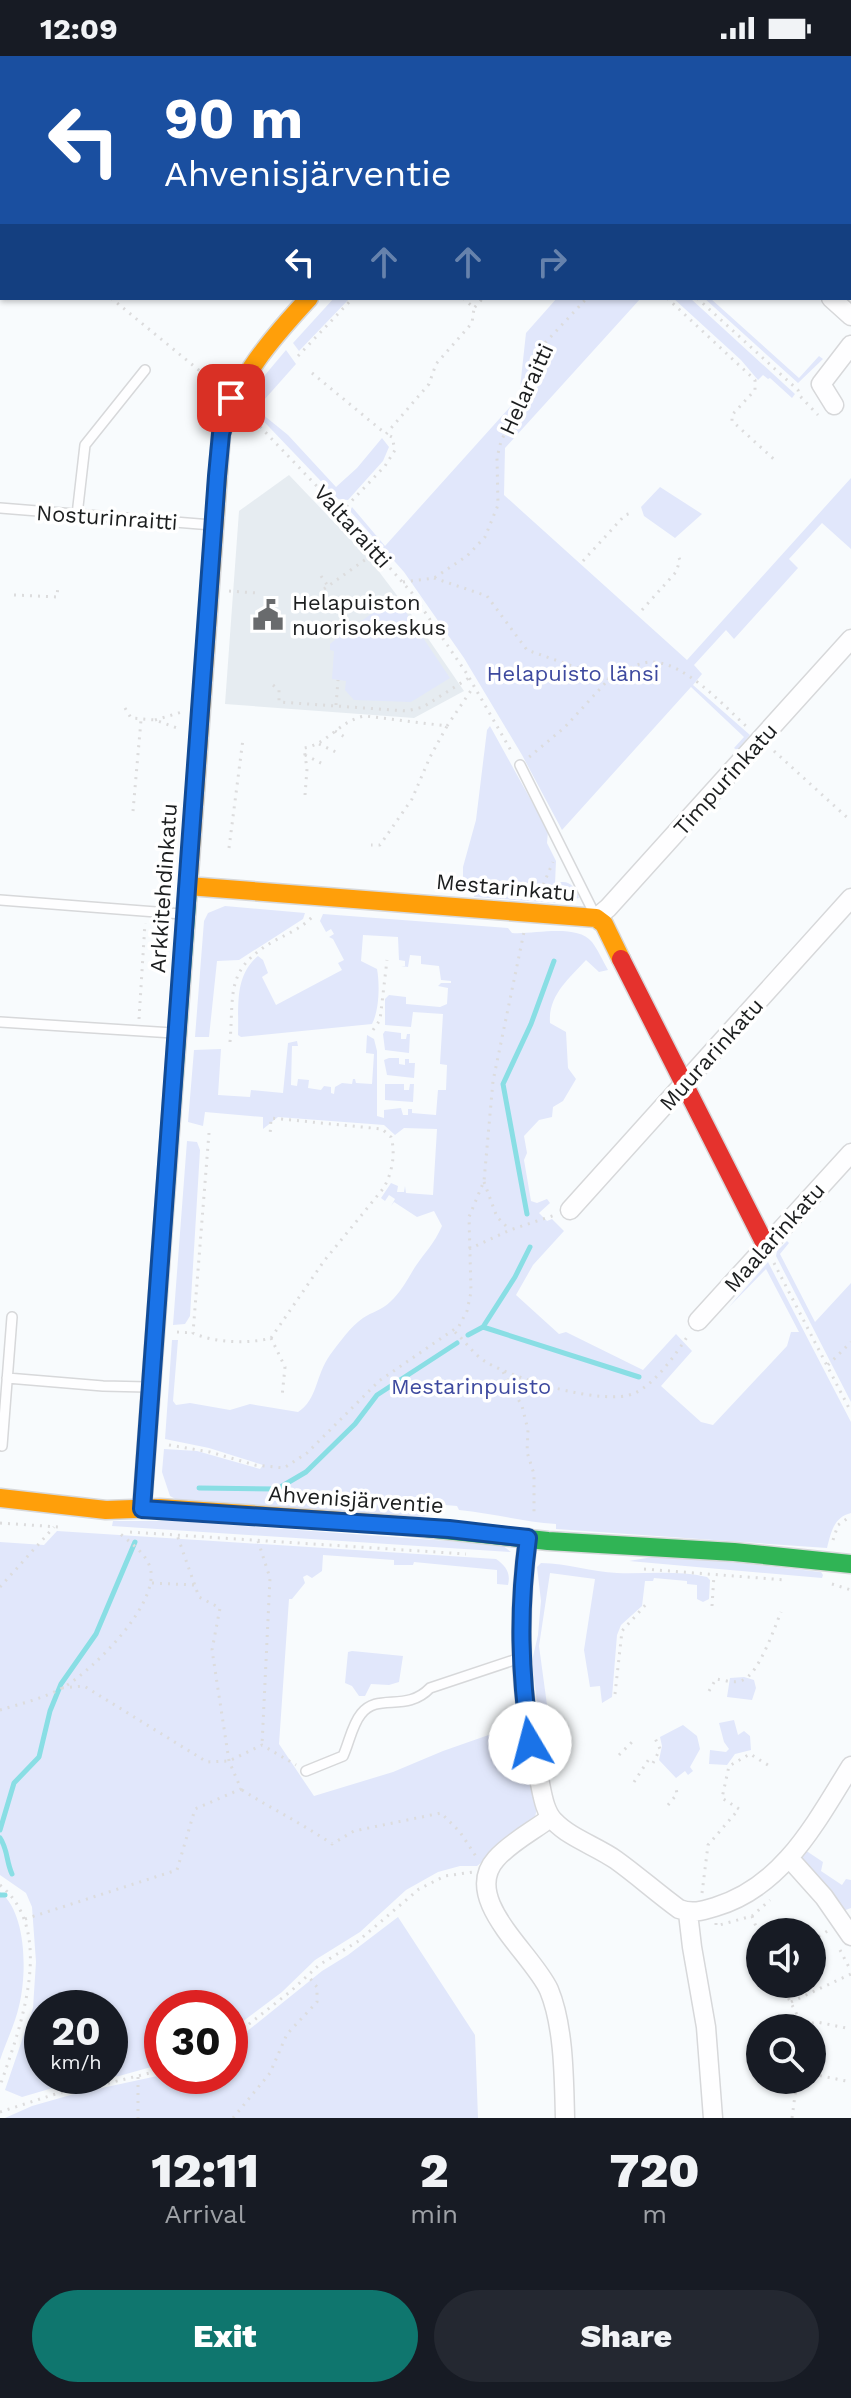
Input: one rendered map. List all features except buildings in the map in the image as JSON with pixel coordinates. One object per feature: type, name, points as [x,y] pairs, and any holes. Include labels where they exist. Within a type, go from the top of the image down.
[{"type":"street","name":"Arkkitehdinkatu","points":[[142,1509],[221,434],[231,398],[252,363],[307,300]]},
{"type":"street","points":[[833,300],[851,316]]},
{"type":"street","points":[[826,410],[821,384],[851,345]]},
{"type":"street","name":"Timpurinkatu","points":[[596,918],[851,639]]},
{"type":"street","name":"Mestarinkatu","points":[[188,886],[596,918],[604,924],[768,1251]]},
{"type":"street","name":"Muurarinkatu","points":[[570,1210],[851,898]]},
{"type":"street","name":"Maalarinkatu","points":[[698,1321],[768,1251],[851,1153]]},
{"type":"street","name":"Ahvenisjärventie","points":[[0,1498],[106,1510],[142,1509],[531,1532],[851,1564]]},
{"type":"street","points":[[531,1532],[521,1605],[520,1658],[530,1743],[550,1818],[566,1831],[615,1859],[665,1899],[695,1906],[722,1905],[745,1895],[790,1859],[851,1766]]},
{"type":"street","points":[[550,1818],[496,1859],[487,1874],[486,1888],[492,1908],[550,1992],[561,2048],[565,2118]]},
{"type":"street","points":[[790,1859],[824,1897],[851,1936]]},
{"type":"street","points":[[695,1906],[689,1930],[706,2027],[713,2118]]},
{"type":"lane","points":[[77,515],[85,445],[145,370]]},
{"type":"lane","name":"Nosturinraitti","points":[[0,508],[214,525]]},
{"type":"lane","points":[[520,765],[596,918]]},
{"type":"lane","points":[[0,900],[186,914]]},
{"type":"lane","points":[[0,1022],[176,1033]]},
{"type":"lane","points":[[2,1446],[12,1317]]},
{"type":"lane","points":[[7,1378],[150,1387]]},
{"type":"lane","points":[[306,1771],[343,1756],[362,1712],[371,1707],[395,1701],[411,1702],[422,1697],[430,1688],[520,1658]]},
{"type":"path","points":[[113,300],[206,377]]},
{"type":"path","points":[[298,356],[351,300]]},
{"type":"path","points":[[465,300],[474,308]]},
{"type":"path","points":[[386,434],[426,389],[436,364],[468,329],[474,308],[481,300]]},
{"type":"path","name":"Helaraitti","points":[[403,582],[434,578],[467,556],[490,531],[498,505],[497,458],[501,441],[527,392],[545,343],[585,300]]},
{"type":"path","points":[[669,300],[755,380],[755,390],[732,415],[732,421],[777,462]]},
{"type":"path","points":[[699,300],[798,390],[799,395],[826,410]]},
{"type":"path","points":[[312,373],[392,437],[395,450],[385,466],[341,512]]},
{"type":"path","name":"Valtaraitti","points":[[231,398],[263,428],[403,582],[474,685],[520,765]]},
{"type":"path","points":[[583,561],[625,515],[631,513]]},
{"type":"path","points":[[321,576],[326,588],[376,552]]},
{"type":"path","points":[[642,610],[676,572],[680,560],[677,554]]},
{"type":"path","points":[[434,578],[487,596],[527,650],[609,679]]},
{"type":"path","points":[[14,595],[57,597],[58,585]]},
{"type":"path","points":[[225,591],[257,593]]},
{"type":"path","points":[[520,765],[565,727],[609,679],[637,665],[658,663],[681,672],[710,694],[851,821]]},
{"type":"path","points":[[273,685],[279,690],[279,702],[407,711],[423,707],[469,678]]},
{"type":"path","points":[[336,705],[338,680]]},
{"type":"path","points":[[371,845],[380,845],[412,799],[430,757],[474,685]]},
{"type":"path","points":[[125,708],[131,718],[141,720],[155,720],[185,712]]},
{"type":"path","points":[[305,795],[304,748],[319,744],[356,717],[447,726]]},
{"type":"path","points":[[133,811],[141,720]]},
{"type":"path","points":[[155,720],[184,730]]},
{"type":"path","points":[[335,731],[348,739]]},
{"type":"path","points":[[229,848],[243,739]]},
{"type":"path","points":[[319,744],[340,754]]},
{"type":"path","points":[[305,755],[325,765]]},
{"type":"path","points":[[161,1444],[210,1452],[264,1467],[284,1468],[307,1453],[379,1381],[455,1332],[470,1299],[469,1217],[484,1181],[493,1081],[530,912],[561,847]]},
{"type":"path","points":[[230,1042],[234,983],[238,970],[256,953],[305,924],[315,910]]},
{"type":"path","points":[[138,1031],[146,911]]},
{"type":"path","points":[[373,1030],[380,1020],[387,960]]},
{"type":"path","points":[[169,1332],[241,1341],[271,1338],[324,1261],[388,1182],[393,1143],[389,1133],[382,1129],[271,1118],[270,1137]]},
{"type":"path","points":[[193,1333],[209,1133]]},
{"type":"path","points":[[484,1181],[497,1217],[510,1230]]},
{"type":"path","points":[[469,1249],[510,1230],[570,1210]]},
{"type":"path","points":[[768,1251],[851,1412]]},
{"type":"path","points":[[455,1332],[486,1362],[502,1369],[571,1392],[608,1397],[628,1395],[650,1381],[698,1321]]},
{"type":"path","points":[[271,1338],[285,1367],[282,1397]]},
{"type":"path","points":[[827,1366],[851,1342]]},
{"type":"path","points":[[502,1369],[522,1406],[528,1430],[527,1452],[534,1474],[531,1532]]},
{"type":"path","points":[[0,1523],[67,1528]]},
{"type":"path","points":[[0,1587],[54,1527]]},
{"type":"path","points":[[0,1710],[62,1688],[91,1668],[138,1611],[152,1583],[150,1568],[145,1556],[117,1531],[480,1555]]},
{"type":"path","points":[[177,1535],[199,1597],[220,1608],[212,1650],[229,1761],[241,1789],[279,1813],[304,1824],[332,1844],[354,1831],[441,1813],[460,1832],[487,1874]]},
{"type":"path","points":[[258,1541],[270,1578],[262,1745]]},
{"type":"path","points":[[643,1569],[793,1580]]},
{"type":"path","points":[[712,1606],[714,1575]]},
{"type":"path","points":[[152,1583],[194,1585]]},
{"type":"path","points":[[825,1583],[851,1590]]},
{"type":"path","points":[[615,1694],[622,1631],[649,1601]]},
{"type":"path","points":[[709,1691],[716,1679],[735,1682],[745,1680],[750,1675],[781,1612]]},
{"type":"path","points":[[62,1688],[84,1686],[207,1762],[229,1761],[262,1745]]},
{"type":"path","points":[[634,1782],[660,1749],[654,1736]]},
{"type":"path","points":[[619,1755],[633,1741]]},
{"type":"path","points":[[262,1745],[306,1771]]},
{"type":"path","points":[[695,1906],[708,1845],[739,1809],[722,1798],[729,1766],[750,1754],[768,1765]]},
{"type":"path","points":[[668,1805],[677,1794],[676,1788]]},
{"type":"path","points":[[25,1919],[177,1870],[195,1809],[241,1789]]},
{"type":"path","points":[[248,2024],[319,1965],[357,1942],[426,1885],[453,1873],[487,1874]]},
{"type":"path","points":[[0,1885],[18,1902],[25,1919],[29,1964],[26,2007],[0,2086]]},
{"type":"path","points":[[791,2002],[851,1974]]},
{"type":"path","points":[[233,2118],[270,2073],[287,2034],[317,2002],[317,1987],[308,1976]]},
{"type":"path","points":[[789,1998],[797,2014]]},
{"type":"path","points":[[826,2024],[851,2029]]},
{"type":"path","points":[[0,2112],[74,2088],[144,2075]]},
{"type":"path","points":[[138,2077],[138,2118]]},
{"type":"path","points":[[826,2077],[851,2082]]},
{"type":"path","points":[[792,2118],[795,2094]]},
{"type":"shaded area","points":[[289,475],[371,561],[464,691],[414,718],[225,704],[239,511]]},
{"type":"green space","points":[[332,300],[348,300],[299,351],[293,343]]},
{"type":"green space","name":"Helapuisto länsi","points":[[555,300],[639,300],[505,448],[504,495],[687,660],[851,478],[851,549],[822,523],[789,559],[798,568],[734,639],[726,630],[694,665],[702,674],[693,685],[750,735],[737,750],[734,748],[744,737],[691,687],[562,830],[464,658],[404,572],[350,511],[352,507],[385,546],[519,397],[526,333]]},
{"type":"green space","points":[[675,300],[692,300],[795,394],[792,398],[763,375],[758,380],[741,360]]},
{"type":"green space","points":[[706,300],[712,300],[799,378],[819,356],[823,359],[798,383]]},
{"type":"green space","points":[[286,350],[296,364],[256,409],[288,435],[336,487],[382,438],[389,447],[383,461],[348,500],[338,499],[249,406],[265,375]]},
{"type":"green space","points":[[660,487],[702,514],[675,538],[644,516],[641,507]]},
{"type":"green space","points":[[382,600],[386,606],[399,602],[450,678],[411,702],[354,700],[345,690],[346,681],[332,679],[334,651],[330,650],[330,644],[335,640],[335,634],[350,624],[353,627],[374,612],[372,608]]},
{"type":"green space","points":[[490,726],[548,831],[547,843],[556,861],[555,884],[567,883],[578,894],[579,898],[572,903],[567,903],[568,893],[558,893],[557,903],[474,897],[475,888],[463,887],[463,867],[476,820]]},
{"type":"green space","points":[[225,906],[305,913],[303,919],[239,960],[217,961],[209,1037],[195,1037],[204,921],[208,913]]},
{"type":"green space","name":"Mestarinpuisto","points":[[323,914],[508,928],[512,933],[565,931],[585,936],[592,942],[608,970],[599,972],[586,960],[561,988],[550,1013],[550,1023],[566,1032],[568,1068],[576,1079],[563,1101],[553,1107],[552,1117],[539,1120],[524,1136],[527,1153],[524,1160],[531,1201],[537,1203],[547,1199],[550,1203],[539,1213],[547,1221],[552,1219],[564,1231],[533,1265],[516,1295],[559,1334],[566,1332],[643,1370],[676,1334],[692,1351],[661,1386],[701,1422],[713,1425],[787,1346],[791,1332],[799,1332],[766,1269],[728,1308],[768,1262],[851,1422],[851,1513],[837,1522],[827,1548],[556,1529],[556,1524],[459,1510],[457,1506],[445,1505],[436,1514],[410,1519],[179,1501],[170,1496],[162,1472],[164,1449],[197,1451],[260,1469],[263,1465],[209,1448],[165,1439],[172,1340],[178,1340],[173,1401],[176,1405],[190,1403],[230,1410],[250,1404],[298,1412],[309,1401],[325,1363],[341,1340],[359,1321],[394,1298],[442,1226],[434,1211],[417,1217],[394,1202],[391,1206],[395,1199],[389,1195],[385,1201],[381,1198],[391,1183],[398,1186],[397,1192],[404,1192],[405,1186],[406,1193],[433,1195],[437,1129],[404,1128],[395,1135],[384,1125],[278,1117],[263,1129],[263,1117],[205,1112],[203,1126],[188,1122],[194,1050],[221,1049],[218,1095],[250,1097],[251,1090],[283,1093],[288,1043],[297,1041],[298,1046],[292,1046],[291,1085],[297,1086],[298,1079],[309,1080],[308,1088],[321,1090],[324,1086],[331,1087],[334,1094],[335,1087],[342,1083],[352,1084],[353,1079],[356,1083],[372,1084],[374,1054],[366,1053],[367,1035],[374,1039],[377,1051],[377,1116],[384,1118],[384,1110],[401,1108],[403,1115],[408,1115],[408,1109],[412,1109],[412,1113],[436,1115],[438,1090],[446,1090],[447,1065],[440,1064],[443,1014],[413,1012],[411,1027],[385,1025],[385,999],[389,995],[406,997],[406,1004],[440,1007],[447,1004],[448,988],[438,986],[451,981],[441,980],[439,966],[421,964],[421,956],[410,955],[408,967],[401,966],[405,966],[405,961],[399,960],[398,937],[363,935],[361,961],[377,969],[378,975],[379,990],[372,1024],[238,1035],[241,982],[258,956],[268,973],[262,977],[276,1005],[342,970],[338,963],[344,960],[329,937],[334,934],[331,929],[326,932],[320,921]]},
{"type":"green space","points":[[385,1031],[401,1033],[401,1039],[406,1039],[410,1034],[409,1053],[385,1050]]},
{"type":"green space","points":[[399,1058],[399,1064],[405,1065],[405,1059],[415,1063],[414,1078],[387,1075],[384,1060]]},
{"type":"green space","points":[[385,1084],[404,1084],[404,1090],[409,1090],[410,1084],[414,1084],[413,1102],[385,1100]]},
{"type":"green space","points":[[187,1141],[197,1142],[200,1150],[190,1316],[185,1324],[173,1325]]},
{"type":"green space","points":[[787,1241],[789,1243],[780,1254],[815,1322],[851,1283],[851,1402],[776,1256]]},
{"type":"green space","points":[[113,1521],[175,1521],[502,1545],[511,1552],[112,1526]]},
{"type":"green space","points":[[57,1531],[496,1559],[507,1570],[508,1585],[497,1584],[497,1570],[414,1562],[413,1565],[394,1565],[394,1560],[323,1555],[322,1571],[312,1578],[307,1575],[303,1577],[305,1583],[289,1599],[279,1744],[314,1796],[393,1772],[520,1724],[538,1806],[534,1820],[477,1866],[460,1866],[438,1872],[406,1890],[360,1932],[315,1960],[282,1992],[248,2018],[248,1990],[144,1990],[144,2069],[128,2073],[128,1990],[34,1990],[36,1962],[32,1907],[26,1893],[0,1875],[0,1542],[44,1545]]},
{"type":"green space","points":[[664,1555],[821,1572],[823,1575],[822,1578],[629,1561]]},
{"type":"green space","points":[[541,1563],[608,1572],[707,1577],[710,1580],[709,1599],[703,1602],[697,1599],[697,1585],[687,1584],[687,1581],[654,1578],[653,1581],[645,1581],[642,1606],[621,1625],[617,1635],[612,1697],[602,1703],[600,1686],[590,1687],[584,1650],[595,1579],[550,1573],[539,1646],[547,1705],[537,1704],[532,1661],[541,1601],[537,1567]]},
{"type":"green space","points":[[348,1652],[403,1656],[399,1682],[371,1684],[365,1696],[359,1696],[352,1686],[345,1683]]},
{"type":"green space","points":[[730,1678],[754,1680],[756,1688],[752,1700],[727,1697]]},
{"type":"green space","points":[[734,1720],[738,1735],[744,1731],[750,1736],[751,1750],[735,1754],[727,1765],[709,1764],[710,1750],[726,1752],[729,1749],[719,1723]]},
{"type":"green space","points":[[683,1725],[697,1736],[700,1749],[690,1767],[693,1771],[688,1775],[685,1771],[676,1778],[659,1760],[660,1737]]},
{"type":"green space","points":[[805,1850],[823,1862],[821,1871],[842,1885],[846,1879],[851,1880],[851,1908],[843,1911],[802,1860]]},
{"type":"green space","points":[[0,1892],[15,1914],[24,1961],[19,2006],[0,2060]]},
{"type":"green space","points":[[398,1917],[475,2035],[478,2118],[5,2118],[32,2106],[74,2094],[128,2094],[128,2082],[144,2079],[144,2094],[248,2094],[248,2031],[322,1971]]},
{"type":"green space","points":[[24,2034],[24,2094],[32,2094],[22,2097],[5,2090]]},
{"type":"waterway","points":[[527,1214],[503,1084],[531,1024],[554,961]]},
{"type":"waterway","points":[[483,1327],[530,1247]]},
{"type":"waterway","points":[[468,1335],[483,1327],[639,1377]]},
{"type":"waterway","points":[[199,1488],[277,1489],[306,1472],[355,1424],[377,1395],[457,1343]]},
{"type":"waterway","points":[[0,1830],[14,1783],[39,1757],[50,1711],[61,1684],[96,1634],[135,1542]]},
{"type":"waterway","points":[[0,1838],[12,1874]]},
{"type":"waterway","points":[[0,1895],[5,1895]]},
{"type":"traffic: fast","points":[[142,1509],[188,889]]},
{"type":"traffic: fast","points":[[397,1525],[548,1541],[734,1552],[851,1564]]},
{"type":"traffic: slow","points":[[188,889],[221,434],[245,378],[268,345],[307,300]]},
{"type":"traffic: slow","points":[[188,886],[596,918],[604,924],[621,959]]},
{"type":"traffic: slow","points":[[0,1498],[106,1510],[160,1508],[397,1525]]},
{"type":"traffic: jam","points":[[621,959],[766,1246]]},
{"type":"place","name":"Helapuiston nuorisokeskus","points":[[268,615]]},
{"type":"route","points":[[231,398],[221,434],[217,476],[142,1509],[449,1529],[528,1538],[520,1639],[521,1682],[530,1743]]}]
